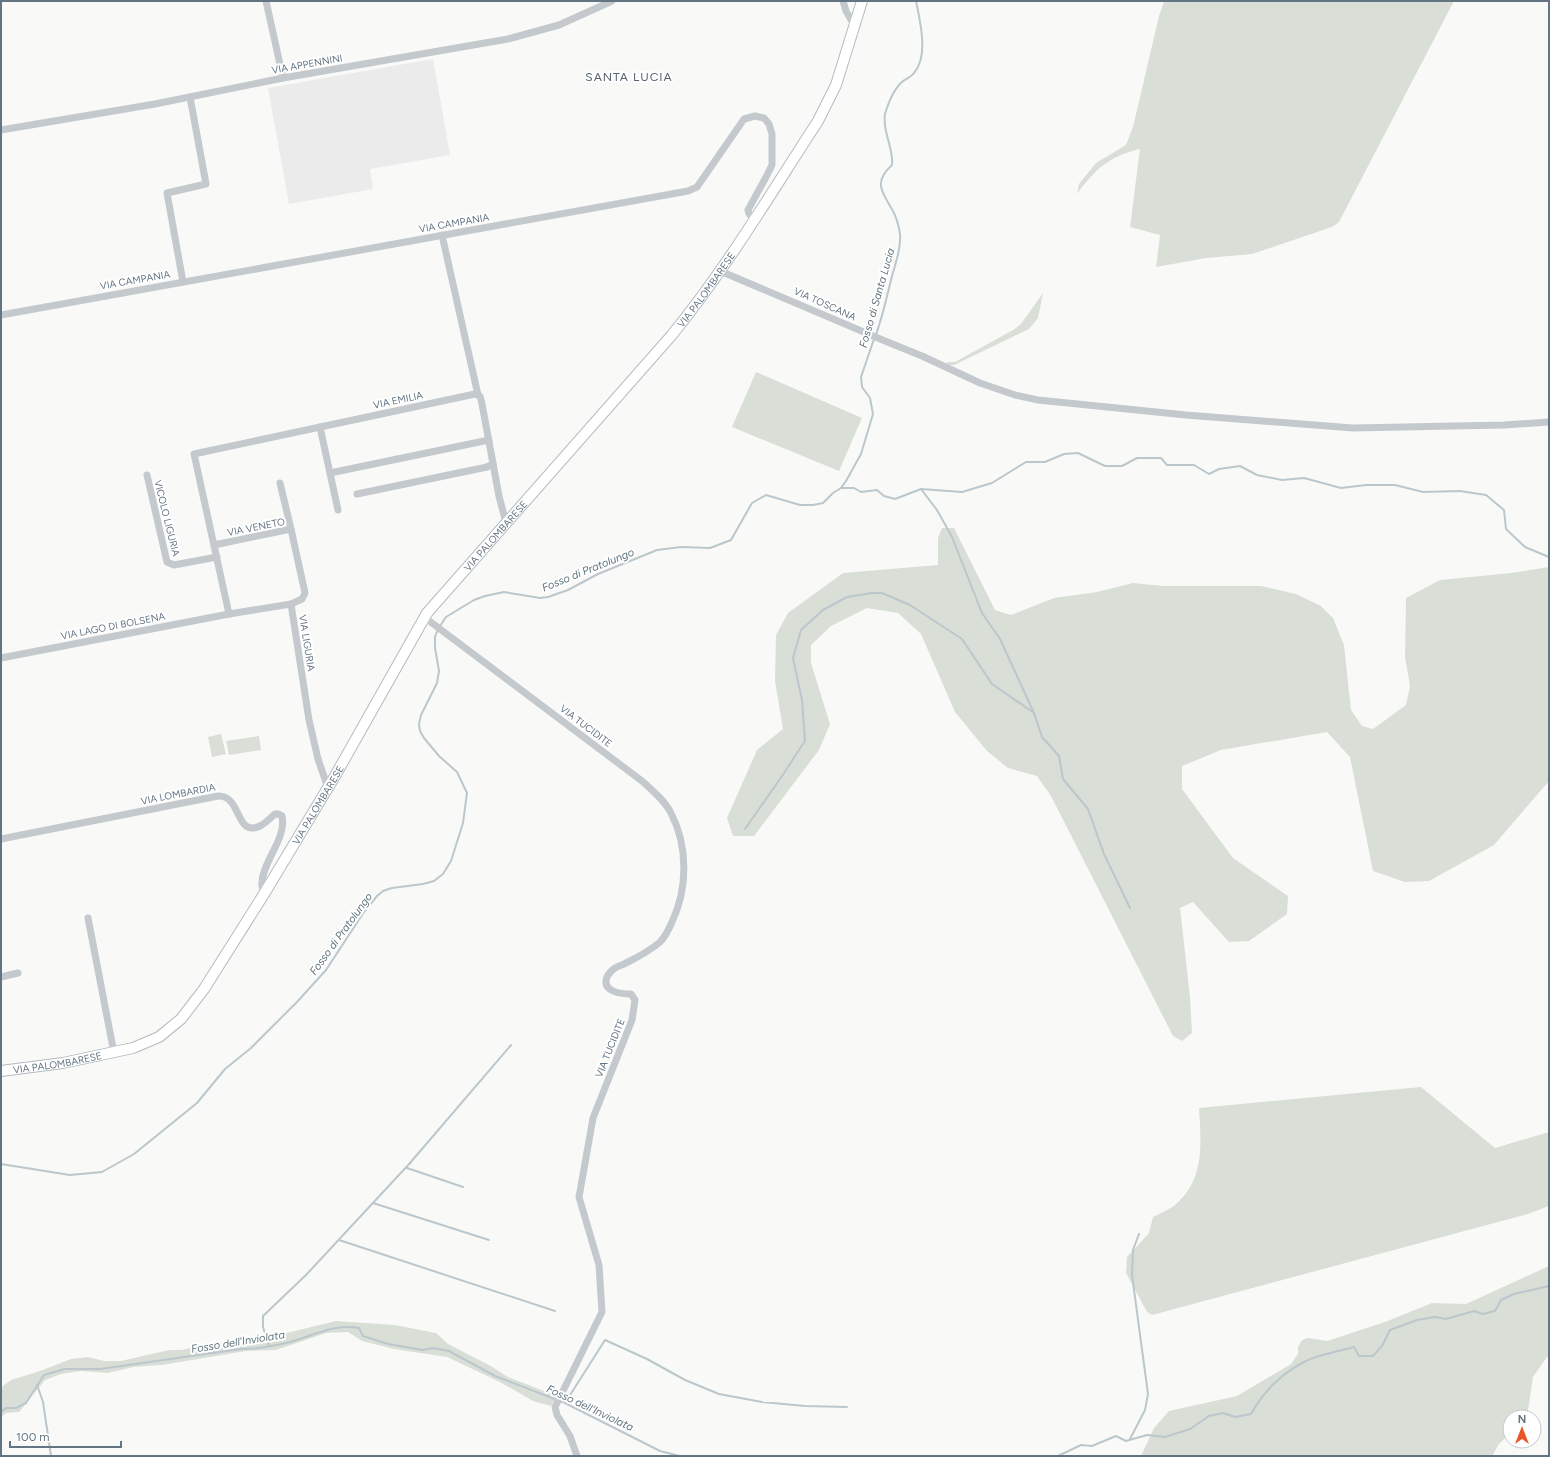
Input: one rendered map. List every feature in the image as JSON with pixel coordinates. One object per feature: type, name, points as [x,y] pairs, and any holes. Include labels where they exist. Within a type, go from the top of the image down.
[{"type":"main road","name":"VIA PALOMBARESE","points":[[1,1071],[63,1063],[139,1047],[154,1040],[169,1030],[181,1019],[204,989],[264,894],[428,620],[506,523],[670,336],[720,271],[828,104],[836,85],[862,1]]},
{"type":"street","points":[[266,1],[283,78]]},
{"type":"street","name":"VIA APPENNINI","points":[[1,130],[190,97],[283,78],[508,39],[535,37],[612,1]]},
{"type":"street","points":[[843,1],[854,25]]},
{"type":"street","points":[[183,282],[167,193],[206,184],[190,97]]},
{"type":"street","name":"VIA CAMPANIA","points":[[1,315],[691,190],[697,187],[744,119],[754,116],[764,118],[770,126],[773,160],[765,179],[748,210],[749,214],[755,218]]},
{"type":"street","points":[[442,235],[478,394],[482,404],[499,496],[506,523]]},
{"type":"street","name":"VIA TOSCANA","points":[[720,271],[922,356],[980,383],[1015,395],[1049,402],[1186,415],[1353,428],[1504,425],[1549,422]]},
{"type":"street","name":"VIA EMILIA","points":[[214,545],[194,454],[472,394],[478,394]]},
{"type":"street","points":[[320,427],[338,510]]},
{"type":"street","points":[[330,473],[489,440]]},
{"type":"street","points":[[357,494],[487,467],[493,464]]},
{"type":"street","name":"VICOLO LIGURIA","points":[[147,475],[167,562],[174,565],[217,557]]},
{"type":"street","points":[[280,483],[291,529]]},
{"type":"street","name":"VIA VENETO","points":[[214,545],[291,529],[305,593],[302,599],[291,604]]},
{"type":"street","points":[[214,545],[229,614]]},
{"type":"street","name":"VIA LIGURIA","points":[[229,614],[291,604],[309,720],[318,759],[328,788]]},
{"type":"street","name":"VIA LAGO DI BOLSENA","points":[[1,658],[229,614]]},
{"type":"street","name":"VIA TUCIDITE","points":[[428,620],[642,781],[670,811],[679,833],[682,848],[684,876],[677,912],[668,930],[661,941],[652,948],[625,964],[614,968],[607,976],[606,983],[609,989],[618,993],[631,994],[635,1000],[632,1020],[593,1118],[579,1197],[599,1266],[602,1312],[556,1405],[557,1415],[570,1436],[577,1456]]},
{"type":"street","name":"VIA LOMBARDIA","points":[[1,839],[218,796],[227,797],[232,801],[242,822],[247,827],[258,827],[275,814],[282,816],[282,826],[278,841],[262,876],[264,894]]},
{"type":"street","name":"VIA PALOMBARESE","points":[[88,918],[114,1053]]},
{"type":"street","points":[[1,977],[18,973]]},
{"type":"shaded area","points":[[1164,1],[1454,1],[1339,222],[1332,227],[1252,254],[1206,258],[1156,267],[1160,235],[1130,227],[1140,149],[1120,155],[1104,165],[1090,177],[1077,194],[1079,184],[1096,163],[1126,145],[1133,127],[1159,16]]},
{"type":"shaded area","points":[[433,59],[450,155],[370,169],[373,189],[289,204],[268,88]]},
{"type":"shaded area","points":[[1043,293],[1038,318],[1029,329],[954,365],[949,365],[946,362],[955,362],[1013,330],[1021,324]]},
{"type":"shaded area","points":[[756,372],[862,418],[839,471],[732,427]]},
{"type":"shaded area","points":[[942,528],[954,528],[995,610],[1011,615],[1054,598],[1097,592],[1133,583],[1163,586],[1261,586],[1296,594],[1321,606],[1333,618],[1344,645],[1351,710],[1362,726],[1373,729],[1406,705],[1410,686],[1405,657],[1406,598],[1440,580],[1511,573],[1549,567],[1549,781],[1494,845],[1429,881],[1405,882],[1373,871],[1350,757],[1327,732],[1221,750],[1182,766],[1182,789],[1233,858],[1288,896],[1287,914],[1249,941],[1229,942],[1193,902],[1180,908],[1190,997],[1192,1033],[1182,1041],[1173,1036],[1051,796],[1037,776],[1008,768],[987,751],[955,712],[921,634],[898,613],[867,608],[831,626],[811,645],[811,663],[830,724],[819,750],[754,836],[733,836],[727,818],[757,750],[783,729],[775,681],[776,635],[788,613],[843,573],[938,565],[938,538]]},
{"type":"shaded area","points":[[221,734],[226,754],[212,757],[208,737]]},
{"type":"shaded area","points":[[259,736],[261,750],[229,755],[226,741]]},
{"type":"shaded area","points":[[1421,1087],[1495,1148],[1549,1132],[1549,1206],[1528,1214],[1152,1315],[1147,1312],[1126,1273],[1127,1257],[1149,1233],[1153,1217],[1175,1205],[1186,1193],[1193,1182],[1199,1159],[1199,1108]]},
{"type":"shaded area","points":[[1549,1266],[1549,1357],[1547,1357],[1533,1377],[1528,1409],[1502,1409],[1502,1441],[1492,1456],[1141,1456],[1154,1428],[1169,1411],[1237,1396],[1291,1364],[1298,1354],[1298,1347],[1302,1340],[1308,1338],[1327,1341],[1385,1322],[1432,1303],[1466,1304]]},
{"type":"shaded area","points":[[336,1321],[395,1325],[436,1333],[448,1344],[489,1365],[508,1377],[557,1396],[551,1406],[533,1401],[500,1382],[447,1357],[394,1349],[362,1341],[348,1332],[326,1333],[276,1350],[246,1351],[162,1365],[133,1367],[108,1373],[81,1371],[61,1374],[45,1380],[19,1412],[6,1413],[1,1417],[1,1389],[4,1385],[11,1380],[71,1359],[88,1357],[104,1361],[121,1361],[169,1350],[181,1350],[240,1339],[274,1336]]},
{"type":"waterway","name":"Fosso di Santa Lucia","points":[[876,335],[900,244],[900,231],[895,216],[881,188],[882,177],[892,165],[891,152],[885,127],[885,114],[896,89],[902,82],[910,77],[919,66],[922,38],[916,1]]},
{"type":"waterway","name":"Fosso di Pratolungo","points":[[1,1164],[70,1175],[102,1172],[134,1154],[197,1103],[225,1069],[251,1048],[297,1002],[326,970],[364,912],[377,896],[383,891],[392,888],[434,881],[443,874],[451,861],[463,823],[467,793],[457,772],[439,756],[424,738],[420,731],[419,724],[421,715],[437,683],[439,671],[435,648],[435,637],[438,629],[446,617],[474,600],[485,596],[504,592],[540,598],[548,597],[568,590],[598,574],[657,550],[681,547],[710,548],[731,540],[752,503],[766,495],[800,505],[823,503],[833,493],[841,488],[861,454],[873,414],[870,398],[862,387],[861,377],[874,339]]},
{"type":"waterway","points":[[841,488],[854,488],[861,492],[877,490],[884,496],[895,499],[921,489],[962,492],[992,483],[1026,462],[1045,462],[1064,454],[1078,453],[1105,466],[1122,466],[1137,458],[1161,458],[1167,465],[1194,465],[1209,474],[1219,469],[1240,466],[1257,475],[1282,480],[1304,478],[1341,488],[1366,485],[1395,485],[1423,492],[1460,491],[1486,495],[1504,510],[1506,529],[1525,547],[1549,557]]},
{"type":"waterway","points":[[921,489],[937,510],[952,537],[982,613],[1000,639],[1034,713],[1042,737],[1059,756],[1063,779],[1088,809],[1104,854],[1130,908]]},
{"type":"waterway","points":[[745,829],[805,741],[802,700],[793,658],[801,630],[823,610],[847,597],[882,593],[910,605],[962,639],[992,684],[1034,713]]},
{"type":"waterway","points":[[410,1163],[511,1045]]},
{"type":"waterway","points":[[269,1346],[263,1327],[263,1316],[306,1275],[411,1162]]},
{"type":"waterway","points":[[407,1168],[463,1187]]},
{"type":"waterway","points":[[373,1203],[489,1240]]},
{"type":"waterway","points":[[1130,1439],[1145,1410],[1148,1394],[1132,1275],[1133,1250],[1139,1234]]},
{"type":"waterway","points":[[339,1240],[555,1311]]},
{"type":"waterway","name":"Fosso dell'Inviolata","points":[[1058,1456],[1081,1445],[1092,1446],[1116,1436],[1126,1441],[1147,1435],[1165,1437],[1190,1429],[1209,1416],[1223,1413],[1235,1417],[1251,1414],[1261,1398],[1274,1383],[1289,1371],[1311,1359],[1354,1347],[1359,1356],[1373,1356],[1382,1346],[1390,1330],[1417,1320],[1435,1317],[1446,1319],[1474,1311],[1483,1314],[1495,1311],[1501,1300],[1514,1294],[1549,1286]]},
{"type":"waterway","name":"Fosso dell'Inviolata","points":[[1,1412],[6,1408],[16,1408],[26,1403],[44,1375],[65,1369],[100,1369],[241,1349],[266,1347],[290,1342],[332,1329],[350,1327],[359,1328],[363,1336],[388,1344],[423,1350],[433,1348],[449,1351],[495,1376],[565,1403],[660,1451],[680,1456]]},
{"type":"waterway","points":[[565,1403],[605,1340],[647,1359],[685,1380],[719,1394],[762,1402],[805,1406],[847,1407]]},
{"type":"waterway","points":[[37,1385],[43,1402],[51,1456]]},
{"type":"district","name":"SANTA LUCIA","points":[[629,77]]}]
